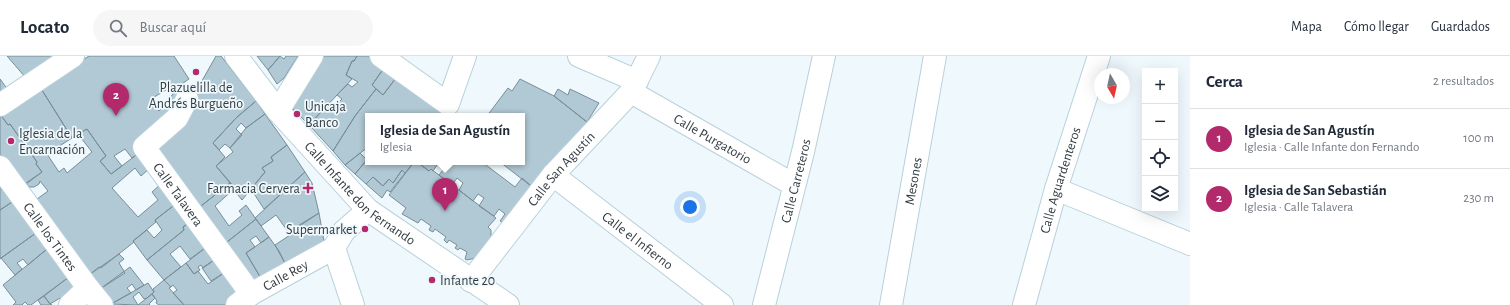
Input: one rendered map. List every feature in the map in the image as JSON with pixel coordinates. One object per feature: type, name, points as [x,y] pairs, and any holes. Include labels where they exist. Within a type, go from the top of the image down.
[{"type":"street","points":[[0,105],[73,56]]},
{"type":"street","name":"Calle Infante don Fernando","points":[[236,56],[278,111],[368,210],[508,305]]},
{"type":"street","points":[[278,111],[312,56]]},
{"type":"street","points":[[381,56],[448,104],[465,56]]},
{"type":"street","name":"Calle Purgatorio","points":[[579,56],[634,86],[794,185]]},
{"type":"street","name":"Calle San Agustín","points":[[471,281],[553,175],[634,86],[649,56]]},
{"type":"street","name":"Calle Carreteros","points":[[764,305],[824,56]]},
{"type":"street","name":"Mesones","points":[[891,305],[935,56]]},
{"type":"street","name":"Calle Aguardenteros","points":[[1024,305],[1056,189],[1100,56]]},
{"type":"street","name":"Calle Talavera","points":[[187,99],[177,118],[144,147],[244,299]]},
{"type":"street","name":"Calle los Tintes","points":[[0,167],[102,305]]},
{"type":"street","name":"Calle el Infierno","points":[[553,175],[722,305]]},
{"type":"street","points":[[1056,189],[1190,244]]},
{"type":"street","points":[[353,305],[334,248],[344,231],[368,210]]},
{"type":"street","name":"Calle Rey","points":[[244,299],[334,248]]},
{"type":"street","points":[[70,305],[88,288]]},
{"type":"building","points":[[7,56],[56,56],[26,78]]},
{"type":"building","points":[[89,56],[174,56],[189,79],[176,88],[174,85],[151,99],[153,105],[159,111],[177,89],[185,98],[139,153],[132,158],[125,149],[114,156],[122,166],[111,174],[100,161],[106,156],[87,129],[72,138],[40,87]]},
{"type":"building","points":[[216,56],[221,56],[256,101],[236,118],[213,143],[225,157],[216,166],[230,183],[196,210],[151,146],[181,118]]},
{"type":"building","points":[[257,56],[280,56],[268,70]]},
{"type":"building","points":[[280,56],[284,59],[286,56],[298,56],[284,78],[277,84],[268,70]]},
{"type":"building","points":[[322,56],[357,56],[354,61],[352,61],[346,75],[352,79],[309,125],[288,104]]},
{"type":"building","points":[[357,56],[374,56],[386,65],[372,85],[376,89],[355,116],[333,151],[309,125],[327,105],[332,109],[342,99],[337,95],[348,84],[352,87],[358,82],[346,75],[352,61],[354,61]]},
{"type":"building","points":[[386,65],[399,74],[383,95],[372,85]]},
{"type":"building","points":[[399,74],[450,112],[365,113],[365,149],[345,165],[333,151],[355,116],[376,89],[383,95]]},
{"type":"building","points":[[0,79],[8,90],[0,96]]},
{"type":"building","points":[[520,79],[554,96],[587,122],[536,190],[504,165],[525,165],[525,113],[489,113],[508,88],[512,91]]},
{"type":"building","points":[[40,87],[72,138],[47,154],[59,172],[64,168],[67,173],[92,152],[78,134],[87,129],[106,156],[100,161],[111,174],[139,153],[150,168],[141,176],[135,168],[112,188],[138,217],[158,200],[152,192],[162,183],[177,203],[155,220],[156,222],[133,241],[134,242],[101,268],[99,267],[89,275],[33,202],[48,191],[40,181],[39,184],[34,187],[29,187],[26,183],[42,172],[36,164],[37,162],[10,124],[8,125],[0,114]]},
{"type":"building","points":[[558,89],[568,95],[570,89],[599,103],[587,122],[554,96]]},
{"type":"building","points":[[256,101],[265,114],[246,128],[241,123],[236,129],[242,135],[230,148],[225,144],[219,150],[213,143],[236,118]]},
{"type":"building","name":"Iglesia de la Encarnación","points":[[0,114],[8,125],[10,124],[37,162],[36,164],[42,172],[22,187],[0,157]]},
{"type":"building","points":[[265,114],[287,145],[271,157],[273,161],[262,168],[265,172],[242,200],[234,190],[235,188],[216,166],[233,152],[230,148],[246,128]]},
{"type":"building","points":[[287,145],[305,172],[264,209],[251,189],[265,172],[262,168],[273,161],[271,157]]},
{"type":"building","points":[[360,153],[365,158],[365,162],[355,174],[345,165]]},
{"type":"building","points":[[365,162],[365,165],[412,165],[405,173],[402,170],[393,183],[389,179],[383,186],[373,177],[366,184],[355,174]]},
{"type":"building","points":[[412,165],[421,165],[429,171],[431,169],[496,218],[488,227],[491,230],[491,243],[480,257],[467,260],[465,259],[467,252],[460,248],[458,250],[455,248],[457,245],[449,240],[447,243],[444,240],[446,237],[435,229],[433,232],[429,230],[431,226],[421,219],[418,223],[402,214],[406,208],[389,195]]},
{"type":"building","points":[[421,165],[437,165],[433,171],[431,169],[429,171]]},
{"type":"building","points":[[437,165],[486,165],[515,187],[522,178],[536,190],[508,226],[500,221],[505,214],[499,209],[494,216],[479,206],[484,198],[478,194],[473,201],[459,190],[463,183],[457,178],[452,185],[439,175],[443,170]]},
{"type":"building","points":[[402,170],[405,173],[390,192],[387,190],[382,198],[366,184],[373,177],[383,186],[389,179],[393,183]]},
{"type":"building","points":[[305,172],[312,183],[319,213],[289,233],[276,215],[261,226],[255,218]]},
{"type":"building","points":[[230,183],[235,188],[215,206],[229,226],[242,215],[239,211],[246,205],[256,219],[222,246],[196,210]]},
{"type":"building","points":[[0,187],[12,202],[0,210]]},
{"type":"building","points":[[12,202],[36,233],[0,259],[0,210]]},
{"type":"building","points":[[177,203],[191,221],[183,227],[184,230],[147,260],[133,241],[147,230],[154,238],[162,230],[155,220]]},
{"type":"building","points":[[319,213],[324,241],[286,265],[275,245],[290,235],[289,233],[296,227]]},
{"type":"building","points":[[256,219],[269,237],[261,243],[256,236],[250,240],[255,247],[246,253],[262,280],[249,284],[222,246]]},
{"type":"building","points":[[191,221],[209,245],[190,259],[180,246],[170,254],[181,267],[164,280],[147,260],[184,230],[183,227]]},
{"type":"building","points":[[36,233],[47,249],[28,265],[23,259],[17,263],[22,269],[15,275],[1,258]]},
{"type":"building","points":[[269,237],[279,251],[286,265],[262,280],[246,253]]},
{"type":"building","points":[[209,245],[217,258],[203,268],[201,265],[198,267],[200,270],[194,274],[186,263]]},
{"type":"building","points":[[47,249],[69,277],[31,305],[28,305],[25,302],[22,305],[13,305],[16,302],[3,285]]},
{"type":"building","points":[[119,254],[124,259],[119,263],[125,273],[100,289],[89,275]]},
{"type":"building","points":[[217,258],[227,271],[211,281],[202,268]]},
{"type":"building","points":[[186,263],[194,274],[198,271],[208,284],[227,271],[242,293],[229,305],[184,305],[173,293],[177,290],[173,285],[171,287],[164,280]]},
{"type":"building","points":[[130,267],[144,285],[136,290],[132,284],[127,288],[131,293],[111,304],[100,289]]},
{"type":"building","points":[[69,277],[80,292],[65,305],[60,298],[50,304],[44,296]]},
{"type":"building","points":[[164,280],[184,305],[159,305],[156,303],[157,301],[152,294],[154,292],[153,289]]},
{"type":"building","points":[[148,283],[154,292],[144,299],[139,292],[133,297],[138,305],[111,304]]},
{"type":"building","points":[[152,294],[155,298],[149,304],[150,305],[138,305]]},
{"type":"building","points":[[44,296],[52,305],[41,305],[38,300]]},
{"type":"place","name":"Plazuelilla de Andrés Burgueño","points":[[196,72]]},
{"type":"place","name":"Unicaja Banco","points":[[297,114]]},
{"type":"place","name":"Iglesia de San Sebastián","points":[[116,116]]},
{"type":"place","name":"Iglesia de la Encarnación","points":[[11,141]]},
{"type":"place","name":"Farmacia Cervera","points":[[308,188]]},
{"type":"place","name":"Iglesia de San Agustín","points":[[445,211]]},
{"type":"place","name":"Supermarket","points":[[365,229]]},
{"type":"place","name":"Infante 20","points":[[432,280]]}]
